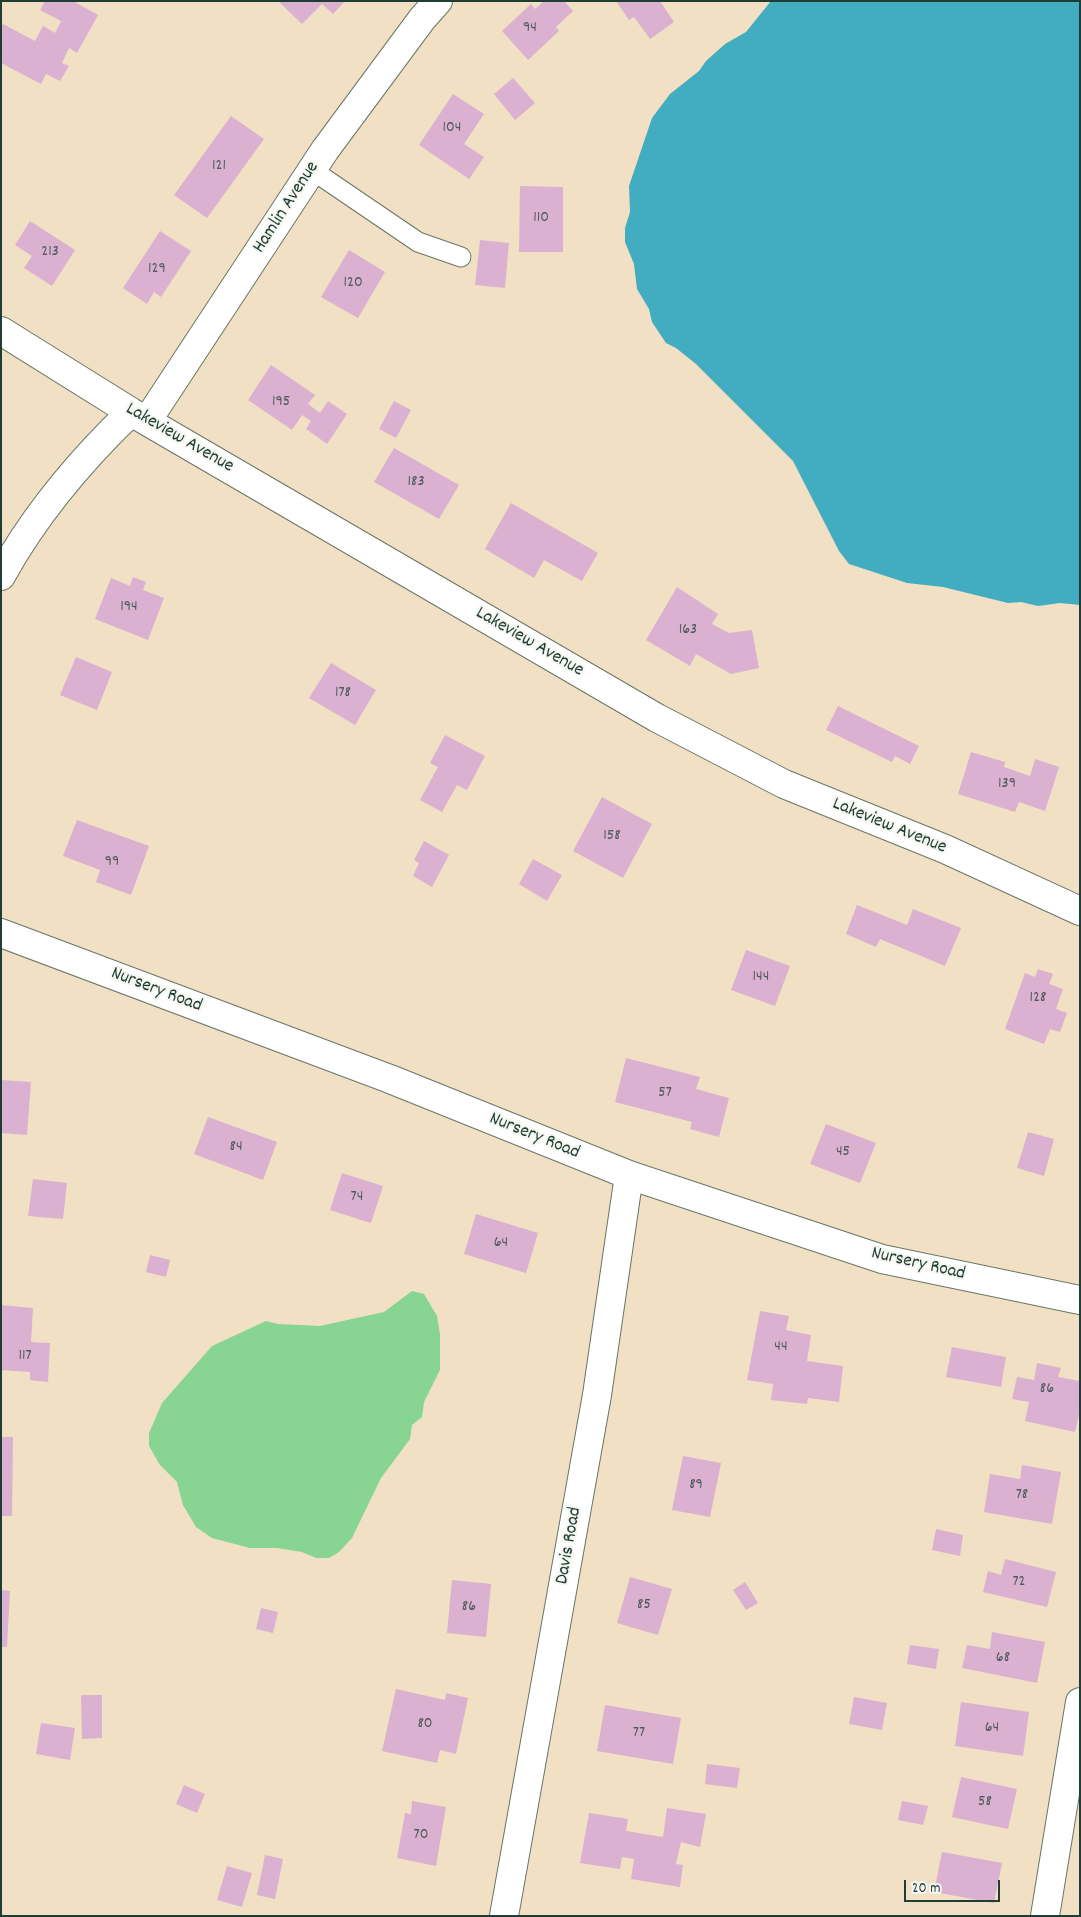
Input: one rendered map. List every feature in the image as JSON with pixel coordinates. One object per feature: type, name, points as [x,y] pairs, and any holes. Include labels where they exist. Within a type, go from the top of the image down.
[{"type":"street","name":"Hamlin Avenue","points":[[1,576],[14,553],[58,493],[100,443],[139,416],[312,170],[422,18],[438,1]]},
{"type":"street","name":"Lakeview Avenue","points":[[1,331],[139,416],[657,718],[784,784],[945,849],[1080,911]]},
{"type":"street","name":"Nursery Road","points":[[1,933],[390,1080],[629,1175],[882,1258],[1080,1300]]},
{"type":"street","name":"Davis Road","points":[[504,1916],[597,1395],[629,1175]]},
{"type":"street","points":[[1045,1916],[1080,1702]]},
{"type":"lane","points":[[312,170],[418,242],[461,257]]},
{"type":"green space","points":[[412,1291],[424,1294],[437,1316],[440,1334],[440,1370],[424,1402],[422,1417],[412,1425],[410,1439],[381,1478],[352,1538],[339,1552],[329,1558],[316,1558],[302,1552],[277,1548],[250,1548],[212,1538],[196,1527],[183,1505],[177,1482],[160,1465],[149,1446],[149,1433],[162,1403],[212,1346],[266,1321],[278,1324],[320,1326],[384,1312]]},
{"type":"water","points":[[771,1],[1080,1],[1080,605],[1060,603],[1038,606],[1021,602],[1008,603],[943,587],[907,583],[849,564],[839,551],[793,461],[696,364],[676,348],[666,343],[652,322],[649,309],[637,289],[634,264],[625,242],[625,228],[630,212],[629,186],[652,118],[670,94],[699,71],[706,61],[725,44],[746,32]]},
{"type":"building","points":[[45,1],[73,1],[98,15],[77,53],[69,48],[62,63],[69,66],[60,81],[46,74],[41,84],[1,63],[1,28],[3,24],[35,41],[43,26],[55,33],[61,21],[40,10]]},
{"type":"building","points":[[278,1],[345,1],[333,14],[322,4],[302,24]]},
{"type":"building","points":[[544,1],[564,1],[573,11],[556,27],[559,31],[528,60],[502,31],[531,4],[535,9]]},
{"type":"building","points":[[616,1],[660,1],[674,22],[650,39],[634,17],[629,20]]},
{"type":"building","points":[[513,78],[535,103],[515,120],[494,94]]},
{"type":"building","points":[[453,94],[484,114],[464,144],[484,157],[469,179],[419,145]]},
{"type":"building","points":[[231,116],[264,139],[207,218],[174,195]]},
{"type":"building","points":[[520,186],[563,187],[563,252],[519,252]]},
{"type":"building","points":[[30,221],[75,250],[52,286],[24,268],[32,256],[15,245]]},
{"type":"building","points":[[160,231],[191,251],[161,297],[154,292],[147,304],[123,288]]},
{"type":"building","points":[[480,240],[509,243],[505,288],[475,285]]},
{"type":"building","points":[[349,250],[385,272],[358,318],[321,297]]},
{"type":"building","points":[[271,365],[315,395],[308,404],[320,413],[328,401],[347,414],[327,444],[306,429],[311,421],[302,415],[292,430],[248,400]]},
{"type":"building","points":[[394,401],[411,410],[396,438],[379,429]]},
{"type":"building","points":[[394,448],[459,485],[439,519],[374,482]]},
{"type":"building","points":[[511,503],[598,553],[582,581],[544,560],[534,578],[485,549]]},
{"type":"building","points":[[133,577],[146,582],[143,590],[164,598],[148,640],[95,619],[111,578],[130,586]]},
{"type":"building","points":[[677,587],[718,614],[712,624],[729,633],[752,630],[759,668],[731,674],[696,654],[690,666],[646,640]]},
{"type":"building","points":[[76,657],[112,672],[97,710],[60,695]]},
{"type":"building","points":[[331,663],[376,690],[355,725],[309,698]]},
{"type":"building","points":[[838,706],[919,746],[910,764],[895,756],[892,762],[826,730]]},
{"type":"building","points":[[445,735],[485,756],[467,790],[457,785],[442,812],[420,800],[438,767],[430,763]]},
{"type":"building","points":[[971,752],[1005,762],[1004,767],[1030,776],[1035,759],[1059,767],[1045,811],[1019,802],[1015,812],[958,794]]},
{"type":"building","points":[[602,797],[652,824],[623,878],[573,851]]},
{"type":"building","points":[[77,820],[149,846],[131,895],[96,882],[100,870],[63,856]]},
{"type":"building","points":[[424,841],[449,855],[432,887],[413,876],[419,863],[414,860]]},
{"type":"building","points":[[533,859],[562,875],[547,901],[519,884]]},
{"type":"building","points":[[857,905],[907,925],[913,909],[961,928],[945,966],[880,939],[876,947],[846,934]]},
{"type":"building","points":[[746,950],[790,966],[775,1006],[731,990]]},
{"type":"building","points":[[1038,969],[1053,974],[1049,984],[1063,989],[1056,1009],[1067,1013],[1060,1032],[1050,1029],[1044,1044],[1005,1029],[1025,973],[1035,977]]},
{"type":"building","points":[[626,1058],[700,1077],[696,1089],[729,1098],[719,1137],[690,1129],[692,1122],[615,1102]]},
{"type":"building","points":[[1,1080],[31,1082],[27,1135],[1,1133]]},
{"type":"building","points":[[208,1117],[277,1142],[263,1180],[194,1154]]},
{"type":"building","points":[[826,1124],[876,1143],[860,1183],[810,1164]]},
{"type":"building","points":[[1028,1132],[1054,1139],[1044,1176],[1017,1168]]},
{"type":"building","points":[[342,1173],[383,1186],[371,1223],[330,1210]]},
{"type":"building","points":[[33,1179],[67,1183],[63,1219],[28,1216]]},
{"type":"building","points":[[476,1214],[538,1233],[526,1273],[464,1254]]},
{"type":"building","points":[[150,1255],[170,1260],[166,1277],[146,1272]]},
{"type":"building","points":[[1,1305],[33,1308],[31,1342],[50,1343],[48,1382],[30,1380],[30,1372],[1,1370]]},
{"type":"building","points":[[760,1311],[789,1316],[786,1330],[811,1335],[807,1361],[843,1366],[839,1402],[808,1398],[807,1404],[771,1400],[773,1384],[747,1380]]},
{"type":"building","points":[[952,1347],[1006,1357],[1001,1387],[946,1377]]},
{"type":"building","points":[[1037,1363],[1061,1368],[1058,1377],[1080,1381],[1080,1410],[1075,1432],[1025,1421],[1029,1402],[1012,1399],[1017,1377],[1034,1380]]},
{"type":"building","points":[[1,1437],[13,1437],[12,1516],[1,1516]]},
{"type":"building","points":[[683,1456],[721,1463],[710,1517],[672,1510]]},
{"type":"building","points":[[1022,1465],[1061,1472],[1052,1524],[984,1512],[990,1474],[1020,1479]]},
{"type":"building","points":[[936,1529],[963,1535],[960,1556],[932,1550]]},
{"type":"building","points":[[1005,1559],[1056,1572],[1047,1607],[983,1592],[988,1571],[1001,1575]]},
{"type":"building","points":[[630,1577],[672,1589],[658,1635],[617,1623]]},
{"type":"building","points":[[452,1580],[491,1584],[486,1637],[447,1633]]},
{"type":"building","points":[[745,1582],[758,1603],[746,1610],[733,1590]]},
{"type":"building","points":[[1,1590],[10,1591],[7,1647],[1,1647]]},
{"type":"building","points":[[261,1608],[278,1612],[273,1633],[256,1629]]},
{"type":"building","points":[[992,1632],[1045,1642],[1037,1683],[962,1668],[967,1645],[990,1649]]},
{"type":"building","points":[[910,1645],[939,1649],[936,1669],[907,1664]]},
{"type":"building","points":[[396,1689],[445,1700],[446,1693],[468,1698],[456,1754],[440,1750],[437,1763],[382,1751]]},
{"type":"building","points":[[81,1695],[102,1695],[102,1738],[82,1739]]},
{"type":"building","points":[[854,1697],[887,1703],[882,1730],[849,1724]]},
{"type":"building","points":[[961,1702],[1029,1712],[1023,1756],[955,1746]]},
{"type":"building","points":[[605,1705],[681,1718],[673,1764],[597,1751]]},
{"type":"building","points":[[41,1723],[75,1728],[70,1760],[36,1754]]},
{"type":"building","points":[[707,1764],[740,1768],[737,1788],[705,1784]]},
{"type":"building","points":[[961,1777],[1017,1789],[1008,1829],[952,1817]]},
{"type":"building","points":[[184,1785],[205,1794],[197,1813],[176,1804]]},
{"type":"building","points":[[412,1801],[446,1807],[436,1866],[397,1858],[405,1813],[411,1814]]},
{"type":"building","points":[[902,1801],[928,1806],[923,1825],[898,1820]]},
{"type":"building","points":[[667,1808],[706,1814],[700,1847],[681,1842],[676,1864],[683,1865],[680,1887],[631,1879],[634,1859],[622,1857],[620,1869],[580,1863],[589,1813],[628,1819],[626,1831],[663,1837]]},
{"type":"building","points":[[942,1852],[1002,1863],[994,1903],[934,1892]]},
{"type":"building","points":[[265,1855],[283,1859],[275,1899],[257,1895]]},
{"type":"building","points":[[227,1866],[252,1873],[242,1907],[217,1900]]}]
